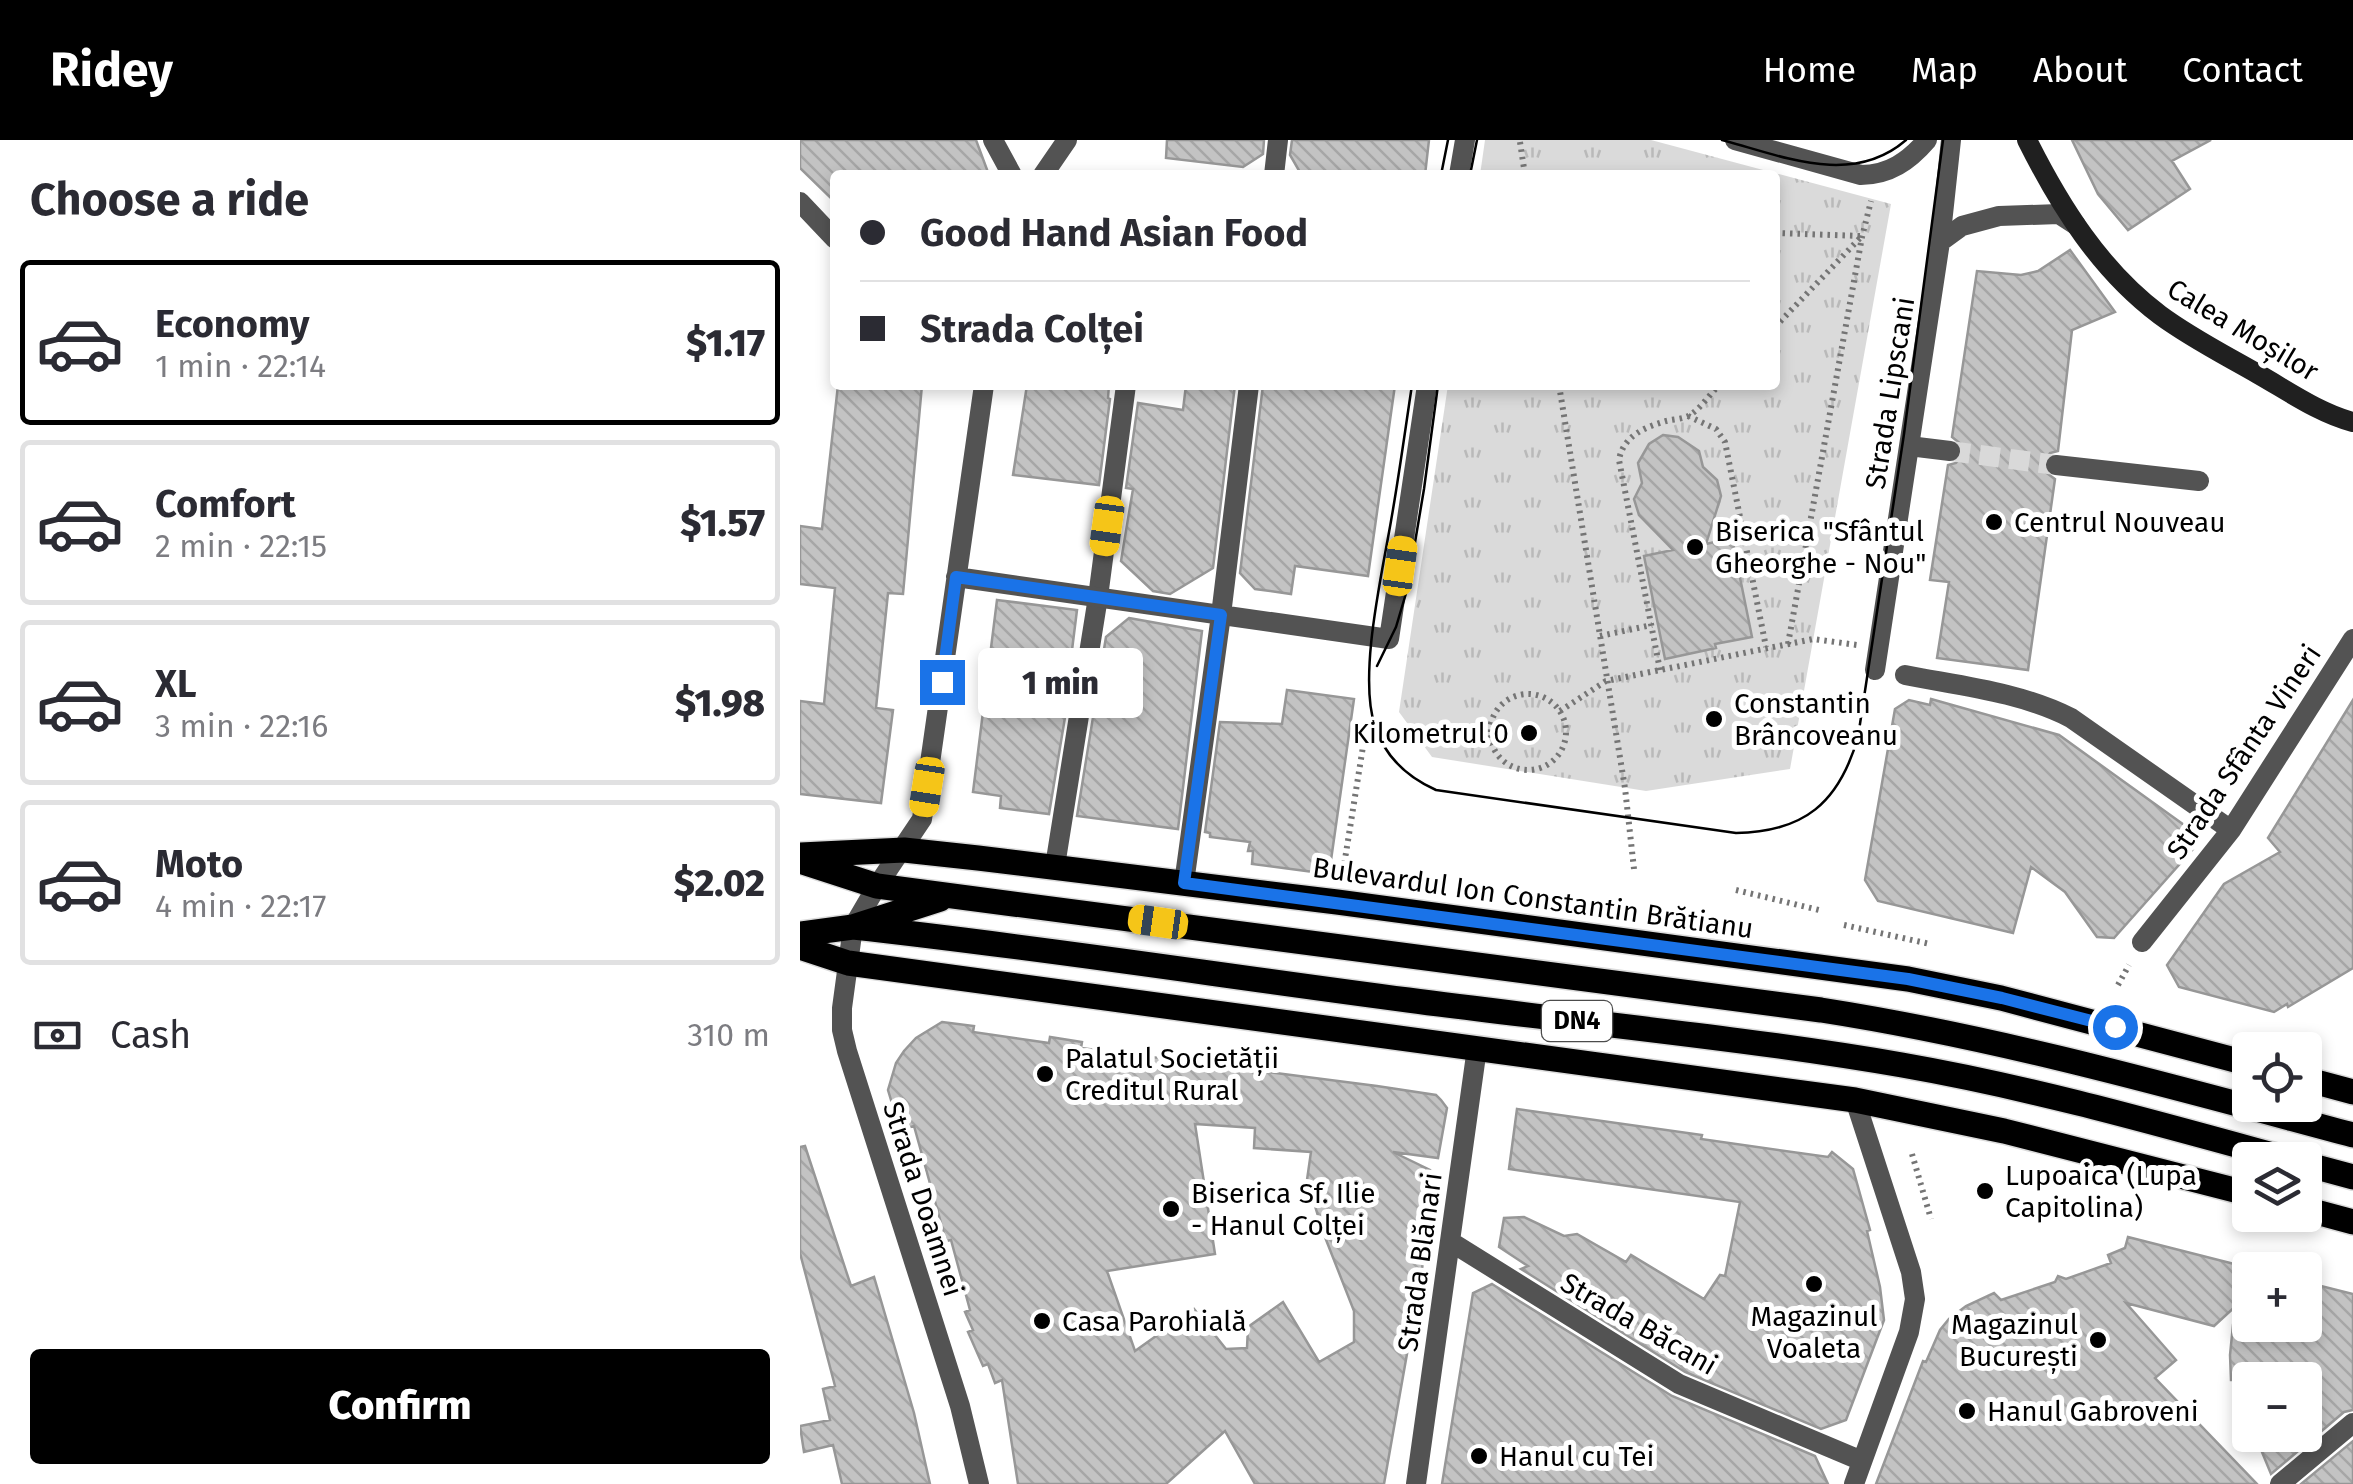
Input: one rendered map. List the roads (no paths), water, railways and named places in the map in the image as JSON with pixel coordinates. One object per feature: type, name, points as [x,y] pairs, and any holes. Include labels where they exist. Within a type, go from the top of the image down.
[{"type":"main road","name":"Bulevardul Ion Constantin Brătianu","points":[[800,858],[904,850],[1056,866],[1827,967],[2002,998],[2232,1059]]},
{"type":"main road","name":"Bulevardul Ion Constantin Brătianu","points":[[800,858],[877,886],[1901,1022],[2004,1044],[2353,1135]]},
{"type":"main road","name":"Bulevardul Ion Constantin Brătianu","points":[[800,934],[853,927],[950,895]]},
{"type":"main road","name":"Bulevardul Ion Constantin Brătianu","points":[[853,927],[1889,1063],[2022,1090],[2232,1144]]},
{"type":"main road","name":"DN4","points":[[800,946],[848,962],[1855,1100],[2004,1131],[2232,1189]]},
{"type":"main road","points":[[1821,1010],[1827,967]]},
{"type":"main road","points":[[2322,1084],[2353,1092]]},
{"type":"main road","points":[[2322,1168],[2353,1176]]},
{"type":"main road","points":[[2322,1214],[2353,1222]]},
{"type":"street","points":[[994,140],[1009,170]]},
{"type":"street","points":[[1047,170],[1067,140]]},
{"type":"street","points":[[1275,170],[1278,140]]},
{"type":"street","points":[[1460,170],[1465,140]]},
{"type":"street","points":[[1735,140],[1869,175],[1905,162],[1927,140]]},
{"type":"street","points":[[1940,242],[1951,140]]},
{"type":"street","name":"Calea Moșilor","points":[[2027,140],[2076,225],[2114,274],[2169,322],[2289,392],[2353,422]]},
{"type":"street","points":[[800,202],[830,234]]},
{"type":"street","points":[[1940,242],[1962,226],[1999,216],[2059,214],[2076,225]]},
{"type":"street","name":"Strada Lipscani","points":[[1876,659],[1940,242]]},
{"type":"street","points":[[853,927],[922,819],[980,390]]},
{"type":"street","points":[[1056,866],[1125,390]]},
{"type":"street","points":[[1184,883],[1248,390]]},
{"type":"street","points":[[956,577],[1389,639],[1426,390]]},
{"type":"street","points":[[1910,446],[1950,450]]},
{"type":"street","points":[[2056,464],[2199,482]]},
{"type":"street","name":"Strada Sfânta Vineri","points":[[2142,942],[2231,830],[2353,640]]},
{"type":"street","points":[[1905,675],[2046,705],[2071,718],[2231,830]]},
{"type":"street","name":"Strada Doamnei","points":[[853,927],[842,1030],[960,1406],[979,1484]]},
{"type":"street","name":"Strada Blănari","points":[[1416,1484],[1477,1048]]},
{"type":"street","points":[[1854,1484],[1909,1332],[1915,1299],[1910,1272],[1855,1100]]},
{"type":"street","name":"Strada Băcani","points":[[1452,1242],[1678,1384],[1862,1460]]},
{"type":"street","points":[[2280,1484],[2353,1423]]},
{"type":"tunnel","points":[[1950,451],[2056,465]]},
{"type":"tram line","points":[[1442,170],[1448,140]]},
{"type":"tram line","points":[[1471,170],[1477,140]]},
{"type":"tram line","points":[[1722,140],[1792,159],[1840,165],[1885,154],[1906,140]]},
{"type":"tram line","points":[[1411,390],[1373,625],[1369,680],[1375,726],[1398,765],[1436,790],[1736,833],[1781,827],[1799,820],[1829,796],[1858,737],[1943,140]]},
{"type":"tram line","points":[[1377,666],[1396,627],[1407,590],[1437,390]]},
{"type":"place","name":"Centrul Nouveau","points":[[1994,522]]},
{"type":"place","name":"Biserica \"Sfântul Gheorghe - Nou\"","points":[[1695,547]]},
{"type":"place","name":"Constantin Brâncoveanu","points":[[1714,719]]},
{"type":"place","name":"Kilometrul 0","points":[[1529,733]]},
{"type":"place","name":"Palatul Societății Creditul Rural","points":[[1045,1074]]},
{"type":"place","name":"Lupoaica (Lupa Capitolina)","points":[[1985,1191]]},
{"type":"place","name":"Biserica Sf. Ilie - Hanul Colței","points":[[1171,1209]]},
{"type":"place","name":"Magazinul Voaleta","points":[[1814,1284]]},
{"type":"place","name":"Casa Parohială","points":[[1042,1321]]},
{"type":"place","name":"Magazinul București","points":[[2098,1340]]},
{"type":"place","name":"Hanul Gabroveni","points":[[1967,1411]]},
{"type":"place","name":"Hanul cu Tei","points":[[1479,1456]]}]
